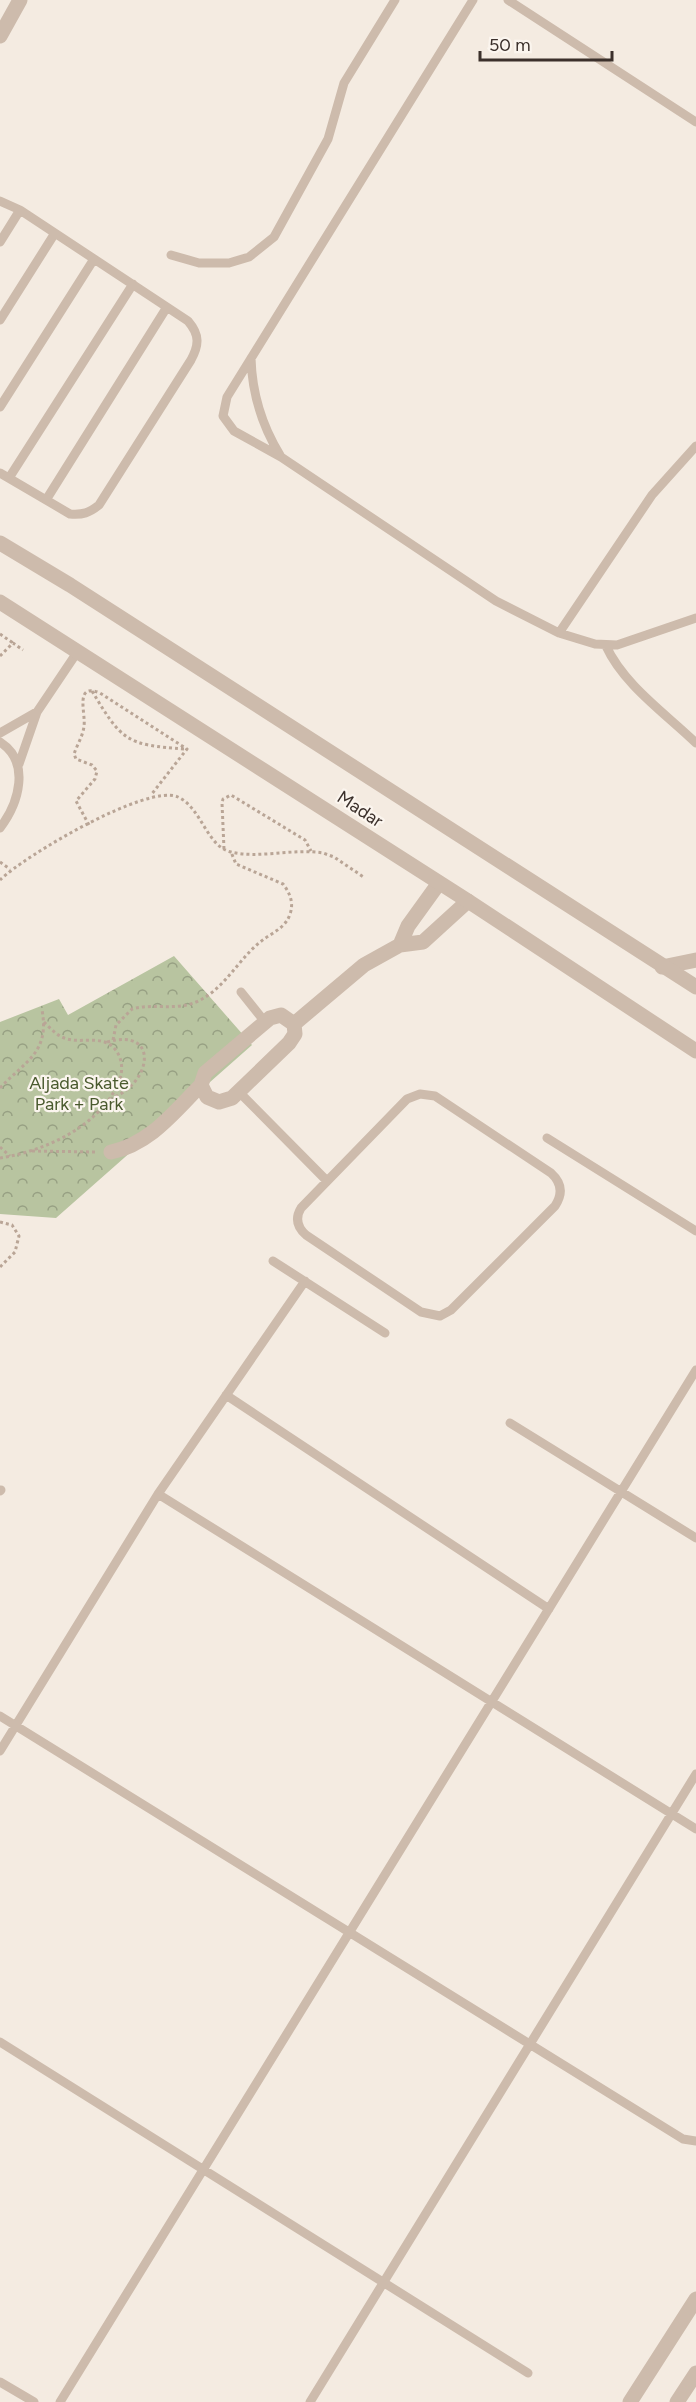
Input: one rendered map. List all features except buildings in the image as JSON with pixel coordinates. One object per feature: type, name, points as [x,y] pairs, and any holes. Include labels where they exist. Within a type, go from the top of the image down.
[{"type":"street","points":[[0,36],[20,0]]},
{"type":"street","name":"Madar","points":[[0,543],[70,585],[696,987]]},
{"type":"street","name":"Madar","points":[[0,602],[468,901],[696,1051]]},
{"type":"street","points":[[400,945],[408,926],[439,883]]},
{"type":"street","points":[[201,1085],[207,1097],[219,1102],[226,1101],[293,1039],[294,1024],[364,965],[400,945],[423,942],[468,901]]},
{"type":"street","points":[[662,967],[696,960]]},
{"type":"street","points":[[111,1152],[137,1144],[148,1137],[201,1085],[205,1073],[265,1022],[281,1015],[294,1024]]},
{"type":"street","points":[[630,2402],[696,2299]]},
{"type":"street","points":[[677,2402],[696,2373]]},
{"type":"lane","points":[[171,255],[199,263],[229,263],[249,257],[274,237],[328,139],[344,83],[395,0]]},
{"type":"lane","points":[[474,0],[251,357],[227,397],[223,416],[234,431],[281,457],[496,601],[559,633],[606,645],[628,643],[674,623],[696,618]]},
{"type":"lane","points":[[512,1],[696,122]]},
{"type":"lane","points":[[1,200],[20,210],[167,307],[195,329],[198,340],[191,360],[99,505],[81,515],[70,514],[3,475],[133,285]]},
{"type":"lane","points":[[0,242],[20,210]]},
{"type":"lane","points":[[0,320],[55,234]]},
{"type":"lane","points":[[0,407],[94,259]]},
{"type":"lane","points":[[46,501],[167,307]]},
{"type":"lane","points":[[251,357],[255,399],[261,420],[281,457]]},
{"type":"lane","points":[[559,633],[652,495],[696,446]]},
{"type":"lane","points":[[606,645],[614,663],[629,680],[696,743]]},
{"type":"lane","points":[[0,828],[14,803],[19,764],[37,712],[78,651]]},
{"type":"lane","points":[[0,733],[37,712]]},
{"type":"lane","points":[[0,742],[9,749],[19,764]]},
{"type":"lane","points":[[242,992],[265,1022]]},
{"type":"lane","points":[[238,1091],[327,1181]]},
{"type":"lane","points":[[420,1094],[435,1096],[551,1173],[557,1179],[560,1193],[555,1206],[451,1310],[433,1316],[421,1312],[301,1231],[298,1213],[327,1181],[407,1099],[420,1094]]},
{"type":"lane","points":[[547,1137],[696,1231]]},
{"type":"lane","points":[[273,1261],[385,1333]]},
{"type":"lane","points":[[0,1751],[158,1494],[305,1281]]},
{"type":"lane","points":[[60,2402],[696,1370]]},
{"type":"lane","points":[[226,1395],[549,1609]]},
{"type":"lane","points":[[510,1424],[696,1538]]},
{"type":"lane","points":[[158,1494],[696,1829]]},
{"type":"lane","points":[[0,1716],[683,2139],[696,2141]]},
{"type":"lane","points":[[310,2402],[696,1774]]},
{"type":"lane","points":[[0,2042],[528,2373]]},
{"type":"lane","points":[[0,2382],[34,2402]]},
{"type":"path","points":[[0,634],[23,650]]},
{"type":"path","points":[[0,656],[12,643]]},
{"type":"path","points":[[91,690],[100,693],[187,749]]},
{"type":"path","points":[[91,690],[116,730],[130,741],[149,747],[187,749]]},
{"type":"path","points":[[89,825],[76,801],[95,779],[97,771],[92,765],[76,759],[74,754],[84,723],[81,701],[83,696],[91,690]]},
{"type":"path","points":[[150,796],[187,749]]},
{"type":"path","points":[[0,880],[36,852],[89,825],[150,796],[169,794],[186,801],[224,849],[231,852],[310,851],[334,857],[365,878]]},
{"type":"path","points":[[224,849],[222,804],[223,799],[231,795],[305,840],[310,851]]},
{"type":"path","points":[[113,1040],[116,1025],[132,1009],[174,1008],[205,998],[222,983],[251,949],[286,922],[292,907],[284,884],[236,864],[231,852]]},
{"type":"path","points":[[0,862],[10,870]]},
{"type":"path","points":[[0,1088],[37,1052],[44,1038],[42,1010]]},
{"type":"path","points":[[44,1022],[65,1038],[106,1042],[128,1040],[140,1045],[146,1063],[136,1082],[128,1090],[111,1098]]},
{"type":"path","points":[[0,1158],[30,1151],[94,1117],[111,1098],[122,1070],[118,1053],[106,1042]]},
{"type":"path","points":[[0,1147],[10,1156]]},
{"type":"path","points":[[30,1151],[111,1152]]},
{"type":"path","points":[[0,1222],[12,1225],[17,1231],[19,1243],[15,1252],[0,1267]]},
{"type":"green space","name":"Aljada Skate Park + Park","points":[[174,956],[252,1045],[56,1218],[0,1214],[0,1022],[59,999],[68,1015]]}]
